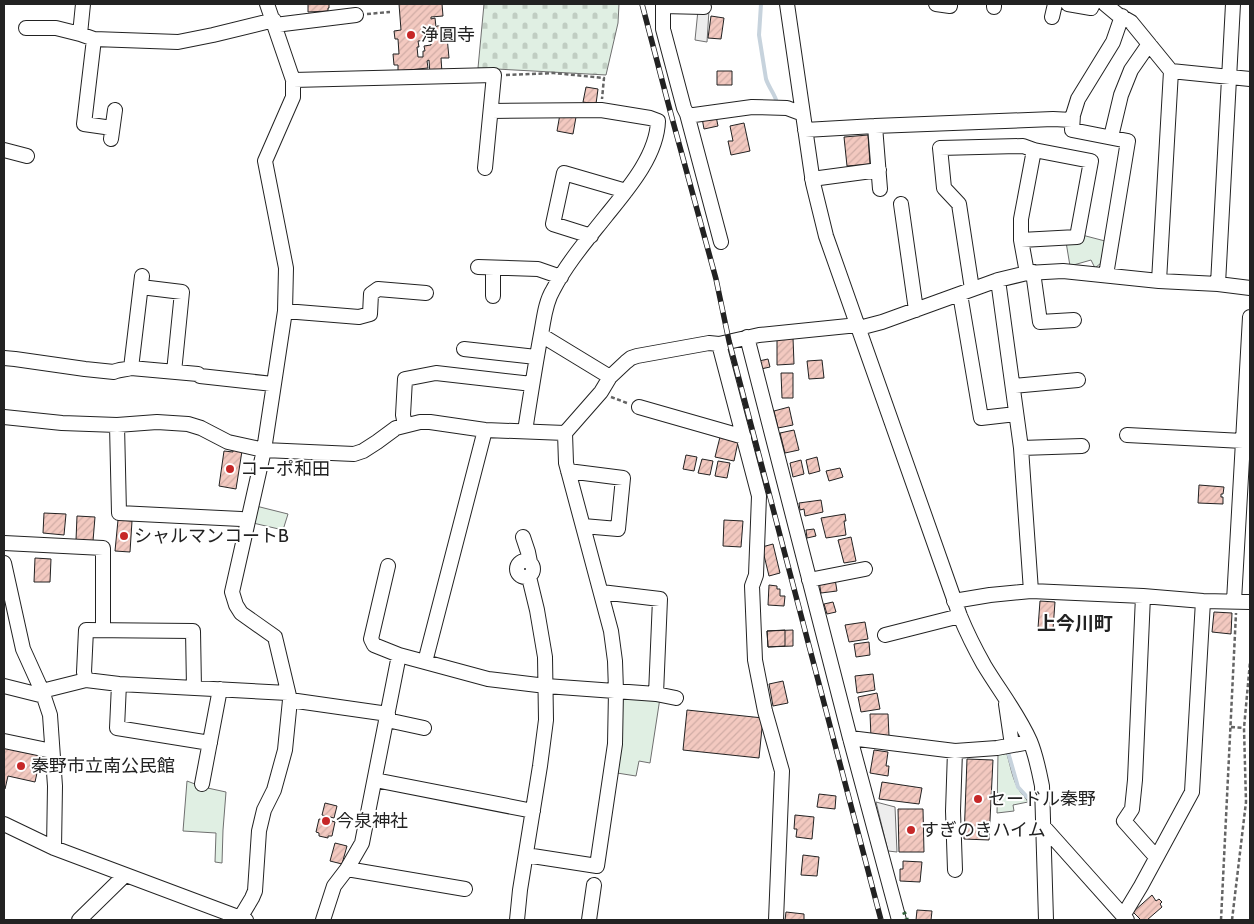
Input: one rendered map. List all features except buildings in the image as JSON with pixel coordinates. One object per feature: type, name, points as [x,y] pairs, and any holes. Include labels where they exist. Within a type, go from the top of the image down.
[{"type":"street","points":[[80,34],[83,4]]},
{"type":"street","points":[[4,824],[54,848],[243,919],[252,898],[259,831],[264,810],[274,790],[286,750],[289,696],[275,637],[241,613],[232,592],[264,450],[284,311],[286,268],[265,161],[293,97],[293,80],[267,4]]},
{"type":"street","points":[[787,4],[812,179],[826,236],[960,616],[984,664],[1006,698],[1030,742],[1042,786],[1046,920]]},
{"type":"street","points":[[936,4],[950,6],[950,4]]},
{"type":"street","points":[[1068,4],[1091,8],[1093,4]]},
{"type":"street","points":[[1105,4],[1118,11],[1131,22],[1171,71],[1159,281]]},
{"type":"street","points":[[1218,284],[1233,4]]},
{"type":"street","points":[[704,7],[663,5],[662,29],[721,242]]},
{"type":"street","points":[[1106,275],[1128,142],[1072,130],[1072,120],[1078,99],[1113,42],[1118,11]]},
{"type":"street","points":[[26,28],[56,28],[94,39],[178,42],[274,22],[356,14]]},
{"type":"street","points":[[94,39],[84,124],[111,134],[115,110]]},
{"type":"street","points":[[1111,137],[1121,95],[1131,70],[1149,44]]},
{"type":"street","points":[[1171,71],[1250,79]]},
{"type":"street","points":[[293,80],[494,75],[485,168]]},
{"type":"street","points":[[687,114],[694,115],[752,107],[788,108],[803,114]]},
{"type":"street","points":[[491,111],[601,110],[650,118],[658,122],[658,131],[651,151],[641,169],[561,277],[552,292],[540,335],[524,431]]},
{"type":"street","points":[[805,130],[1053,119],[1072,120]]},
{"type":"street","points":[[875,126],[880,189]]},
{"type":"street","points":[[1016,414],[981,418],[966,292],[959,204],[944,188],[940,148],[1023,146],[1034,150],[1092,161],[1077,237],[1021,240]]},
{"type":"street","points":[[1034,150],[1020,219],[1021,240],[1030,272],[1040,322],[1074,320]]},
{"type":"street","points":[[4,151],[27,156]]},
{"type":"street","points":[[812,179],[878,170]]},
{"type":"street","points":[[591,236],[553,224],[564,173],[626,191]]},
{"type":"street","points":[[901,204],[916,310]]},
{"type":"street","points":[[478,267],[538,269],[561,277]]},
{"type":"street","points":[[493,296],[494,268]]},
{"type":"street","points":[[526,855],[598,866],[615,744],[615,661],[611,631],[568,471],[565,455],[565,433],[601,392],[610,377],[631,358],[709,344],[719,344],[759,335],[858,327],[882,322],[998,280],[1030,272],[1063,271],[1250,288]]},
{"type":"street","points":[[998,280],[1021,448],[1030,591]]},
{"type":"street","points":[[131,368],[141,282],[182,292],[174,372]]},
{"type":"street","points":[[284,311],[359,316],[370,314],[371,294],[378,289],[426,292]]},
{"type":"street","points":[[954,601],[1030,591],[1240,602],[1243,441],[1250,318]]},
{"type":"street","points":[[540,335],[610,377]]},
{"type":"street","points":[[748,337],[809,580],[899,920]]},
{"type":"street","points":[[719,344],[759,496],[756,575],[752,586],[755,660],[765,711],[782,771],[776,920]]},
{"type":"street","points":[[464,349],[536,357]]},
{"type":"street","points":[[4,358],[114,372],[131,368],[198,374],[200,376],[273,384]]},
{"type":"street","points":[[405,425],[402,380],[436,373],[532,384]]},
{"type":"street","points":[[1012,386],[1078,380]]},
{"type":"street","points":[[639,407],[744,437]]},
{"type":"street","points":[[4,417],[62,424],[117,425],[157,422],[188,424],[201,428],[228,442],[264,450],[354,454],[363,451],[396,428],[420,422],[485,430],[565,433]]},
{"type":"street","points":[[117,425],[119,513],[241,519]]},
{"type":"street","points":[[425,662],[485,430]]},
{"type":"street","points":[[1127,435],[1243,441]]},
{"type":"street","points":[[1021,448],[1082,446]]},
{"type":"street","points":[[568,471],[623,478],[618,529],[583,526]]},
{"type":"street","points":[[517,920],[546,720],[546,686],[540,625],[528,577],[534,569],[530,562],[523,537]]},
{"type":"street","points":[[4,543],[103,548],[103,630]]},
{"type":"street","points":[[4,563],[9,611],[23,649],[43,693],[50,715],[55,786],[54,848]]},
{"type":"street","points":[[388,566],[371,639],[374,645],[399,655],[488,679],[546,686],[656,694],[676,698]]},
{"type":"street","points":[[809,580],[865,569]]},
{"type":"street","points":[[601,592],[660,599],[656,694]]},
{"type":"street","points":[[1142,596],[1135,780],[1132,809],[1124,821],[1156,857]]},
{"type":"street","points":[[1043,826],[1125,918],[1192,792],[1203,601]]},
{"type":"street","points":[[885,635],[960,616]]},
{"type":"street","points":[[86,680],[84,672],[86,630],[193,631],[194,688]]},
{"type":"street","points":[[322,920],[334,886],[347,869],[362,843],[399,655]]},
{"type":"street","points":[[4,686],[43,693],[86,680],[119,684],[220,689],[289,696],[388,717],[424,728]]},
{"type":"street","points":[[119,684],[117,728],[210,743]]},
{"type":"street","points":[[202,784],[220,689]]},
{"type":"street","points":[[1006,698],[1012,745]]},
{"type":"street","points":[[850,738],[955,751],[997,748],[1030,742]]},
{"type":"street","points":[[4,741],[52,751]]},
{"type":"street","points":[[955,751],[953,811],[955,870]]},
{"type":"street","points":[[375,780],[534,811]]},
{"type":"street","points":[[347,869],[465,889]]},
{"type":"street","points":[[79,920],[125,875]]},
{"type":"street","points":[[589,920],[594,885]]},
{"type":"path","points":[[356,14],[390,12]]},
{"type":"path","points":[[494,75],[554,74],[604,78],[601,110]]},
{"type":"path","points":[[601,392],[639,407]]},
{"type":"path","points":[[1221,920],[1231,727],[1240,602]]},
{"type":"path","points":[[1232,920],[1246,802],[1244,728],[1250,662]]},
{"type":"path","points":[[1231,727],[1244,728]]},
{"type":"green space","points":[[484,4],[619,4],[618,23],[606,75],[478,68]]},
{"type":"green space","points":[[1082,235],[1105,241],[1101,263],[1095,268],[1091,260],[1070,266],[1066,242]]},
{"type":"green space","points":[[256,506],[288,514],[283,530],[253,523]]},
{"type":"green space","points":[[626,695],[660,698],[650,763],[639,761],[636,776],[617,773],[621,699]]},
{"type":"green space","points":[[1006,751],[1016,784],[1028,802],[1013,805],[1014,811],[997,813],[998,753]]},
{"type":"green space","points":[[187,781],[226,792],[222,863],[215,862],[216,833],[183,831]]},
{"type":"shaded area","points":[[698,10],[709,10],[707,42],[695,40]]},
{"type":"shaded area","points":[[876,802],[895,807],[897,852],[888,851]]},
{"type":"waterway","points":[[761,4],[759,35],[766,79],[777,103]]},
{"type":"waterway","points":[[1008,752],[1018,787],[1029,799],[1030,805]]},
{"type":"railway","points":[[642,4],[716,279],[729,341],[881,920]]},
{"type":"hedge","points":[[904,912],[907,920]]},
{"type":"place","name":"浄圓寺","points":[[411,35]]},
{"type":"place","name":"コーポ和田","points":[[230,469]]},
{"type":"place","name":"シャルマンコートB","points":[[124,536]]},
{"type":"place","name":"秦野市立南公民館","points":[[21,766]]},
{"type":"place","name":"セードル秦野","points":[[978,799]]},
{"type":"place","name":"今泉神社","points":[[326,821]]},
{"type":"place","name":"すぎのきハイム","points":[[911,830]]},
{"type":"district","name":"上今川町","points":[[1075,623]]}]
